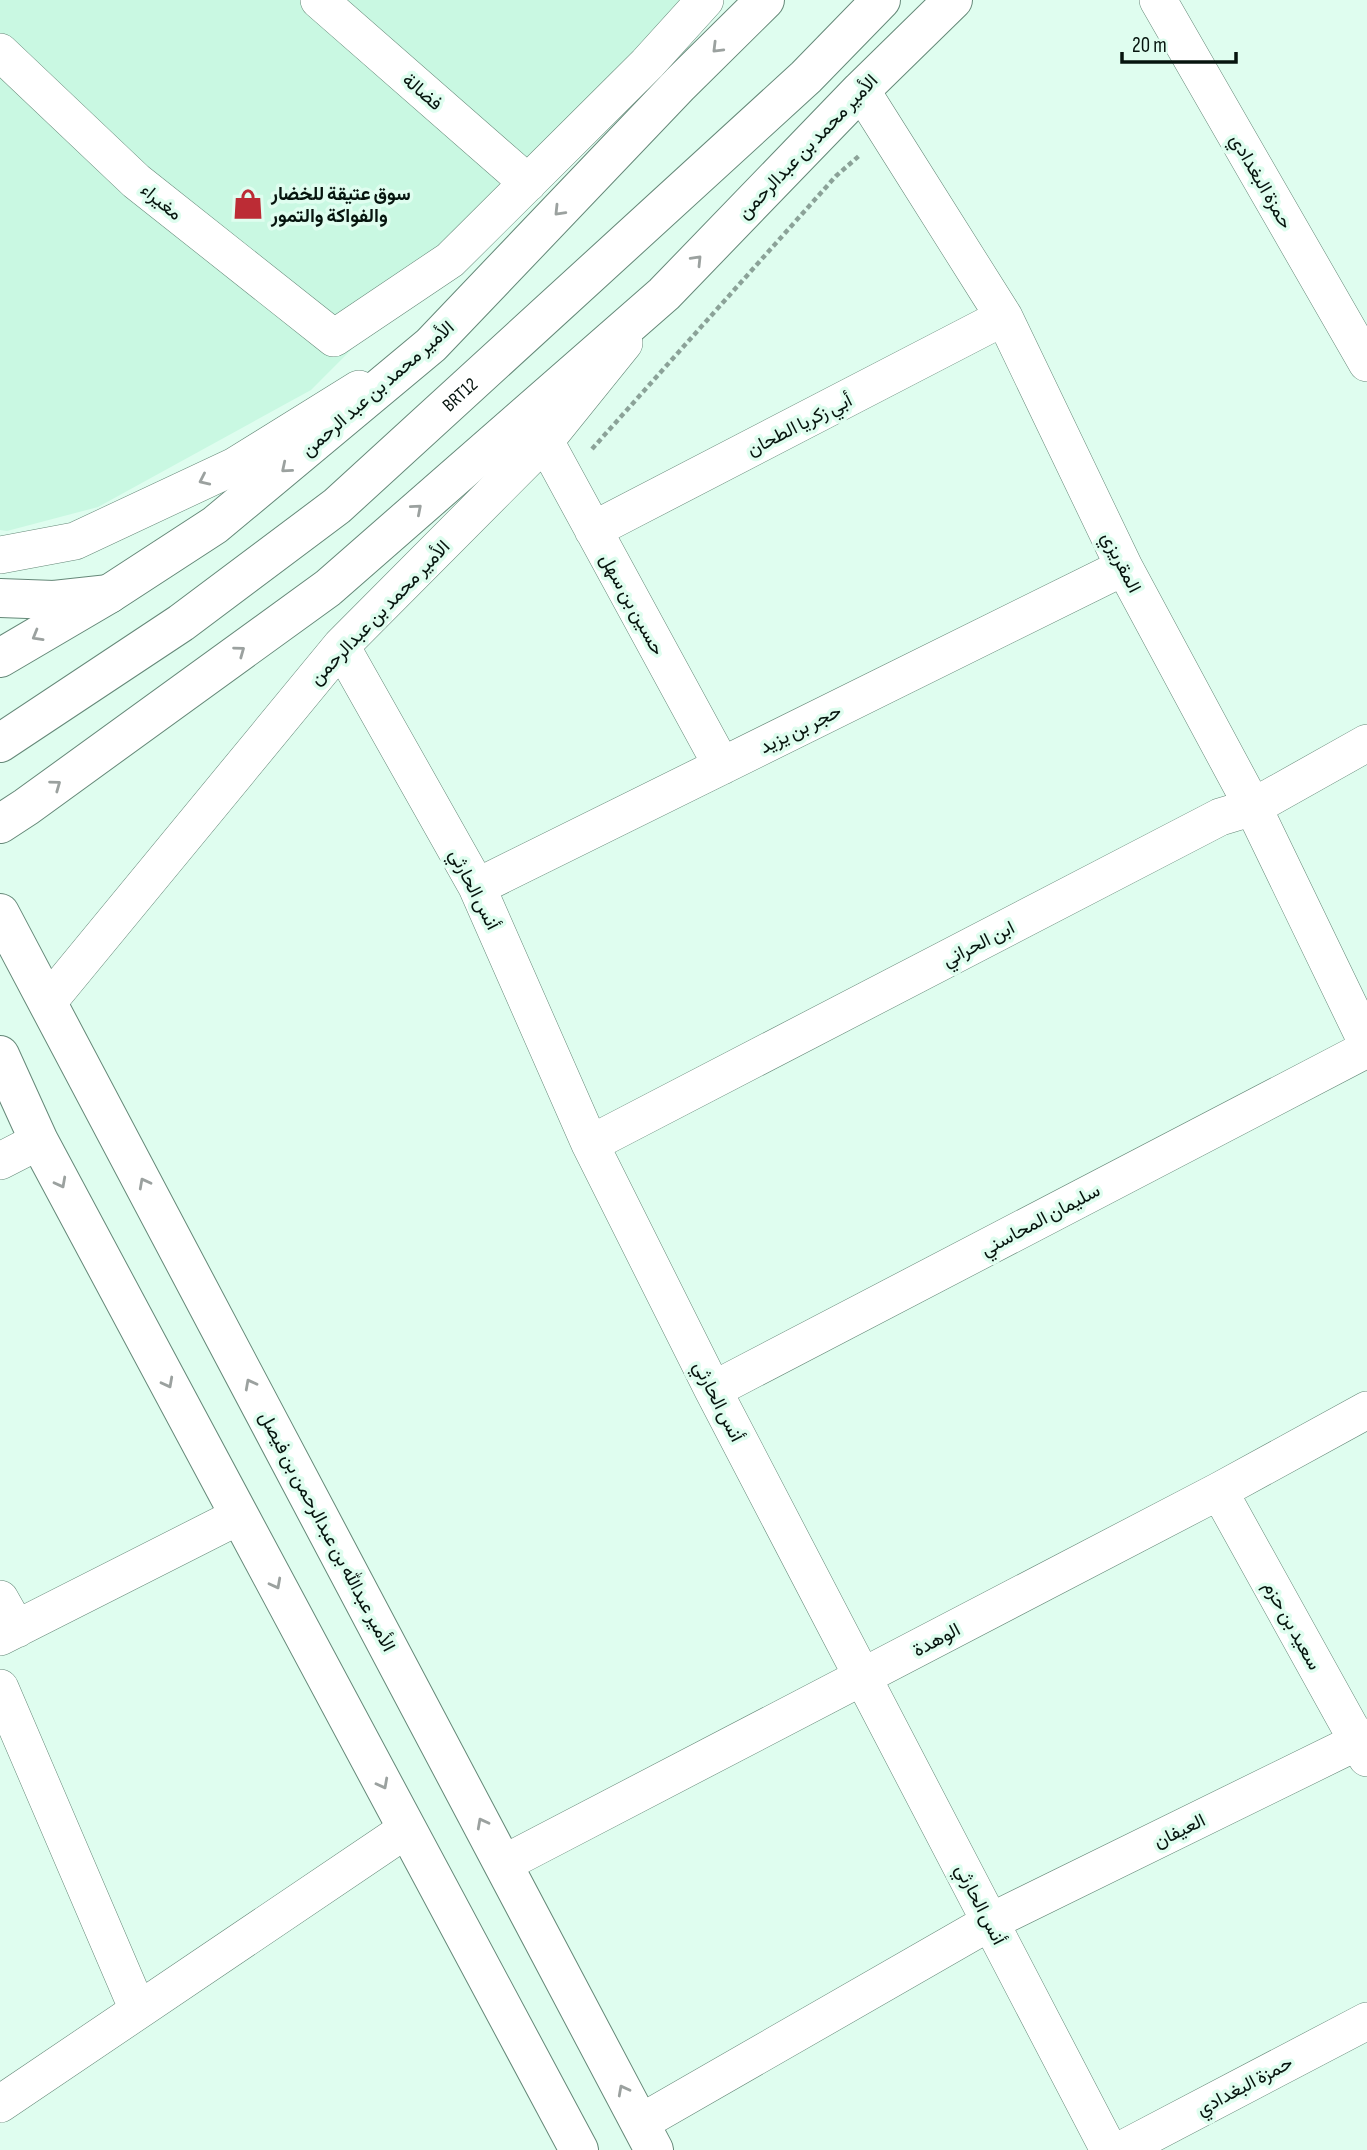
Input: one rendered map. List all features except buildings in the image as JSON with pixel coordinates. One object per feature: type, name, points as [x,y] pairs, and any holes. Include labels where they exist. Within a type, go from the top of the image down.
[{"type":"main road","name":"الأمير محمد بن عبد الرحمن","points":[[0,658],[109,594],[215,525],[431,345],[765,0]]},
{"type":"main road","name":"BRT12","points":[[0,743],[181,623],[337,506],[806,77],[881,0]]},
{"type":"main road","name":"الأمير محمد بن عبدالرحمن","points":[[0,824],[328,588],[664,293],[861,90],[953,0]]},
{"type":"main road","points":[[0,598],[54,600],[109,594]]},
{"type":"main road","name":"الأمير عبدالله بن عبدالرحمن بن فيصل","points":[[0,913],[647,2136]]},
{"type":"main road","points":[[0,1055],[38,1141],[579,2150]]},
{"type":"street","name":"فضالة","points":[[319,0],[528,183]]},
{"type":"street","points":[[528,183],[647,64],[705,0]]},
{"type":"street","name":"حمزة البغدادي","points":[[1158,0],[1367,363]]},
{"type":"street","name":"مغيراء","points":[[0,52],[136,180],[334,338],[450,260],[528,183]]},
{"type":"street","name":"المقريزي","points":[[861,90],[1004,317],[1124,568],[1253,807],[1367,1043]]},
{"type":"street","name":"الأمير محمد بن عبدالرحمن","points":[[48,1002],[341,646],[545,441],[664,293]]},
{"type":"street","name":"أبي زكريا الطحان","points":[[593,530],[1004,317]]},
{"type":"street","points":[[0,555],[75,541],[235,466],[431,345]]},
{"type":"street","name":"حسين بن سهل","points":[[545,441],[722,766]]},
{"type":"street","name":"حجر بن يزيد","points":[[477,887],[1124,568]]},
{"type":"street","name":"أنس الحارثي","points":[[341,646],[477,887],[590,1144],[713,1390],[1109,2150]]},
{"type":"street","name":"ابن الحراني","points":[[590,1144],[1220,817],[1253,807],[1367,743]]},
{"type":"street","name":"سليمان المحاسني","points":[[713,1390],[1367,1049]]},
{"type":"street","points":[[0,1161],[38,1141]]},
{"type":"street","name":"الوهدة","points":[[503,1864],[1219,1491],[1367,1410]]},
{"type":"street","name":"سعيد بن حزم","points":[[1219,1491],[1364,1746]]},
{"type":"street","points":[[6,1622],[239,1516]]},
{"type":"street","points":[[0,1688],[138,2010]]},
{"type":"street","name":"العيفان","points":[[647,2136],[990,1922],[1364,1746]]},
{"type":"street","points":[[0,2104],[407,1829]]},
{"type":"street","name":"حمزة البغدادي","points":[[1121,2150],[1367,2021]]},
{"type":"path","points":[[565,479],[836,176],[887,131]]},
{"type":"shaded area","name":"سوق عتيقة للخضار والفواكة والتمور","points":[[0,0],[700,0],[311,390],[98,507],[7,531],[0,530]]},
{"type":"place","name":"سوق عتيقة للخضار والفواكة والتمور","points":[[248,204]]}]
